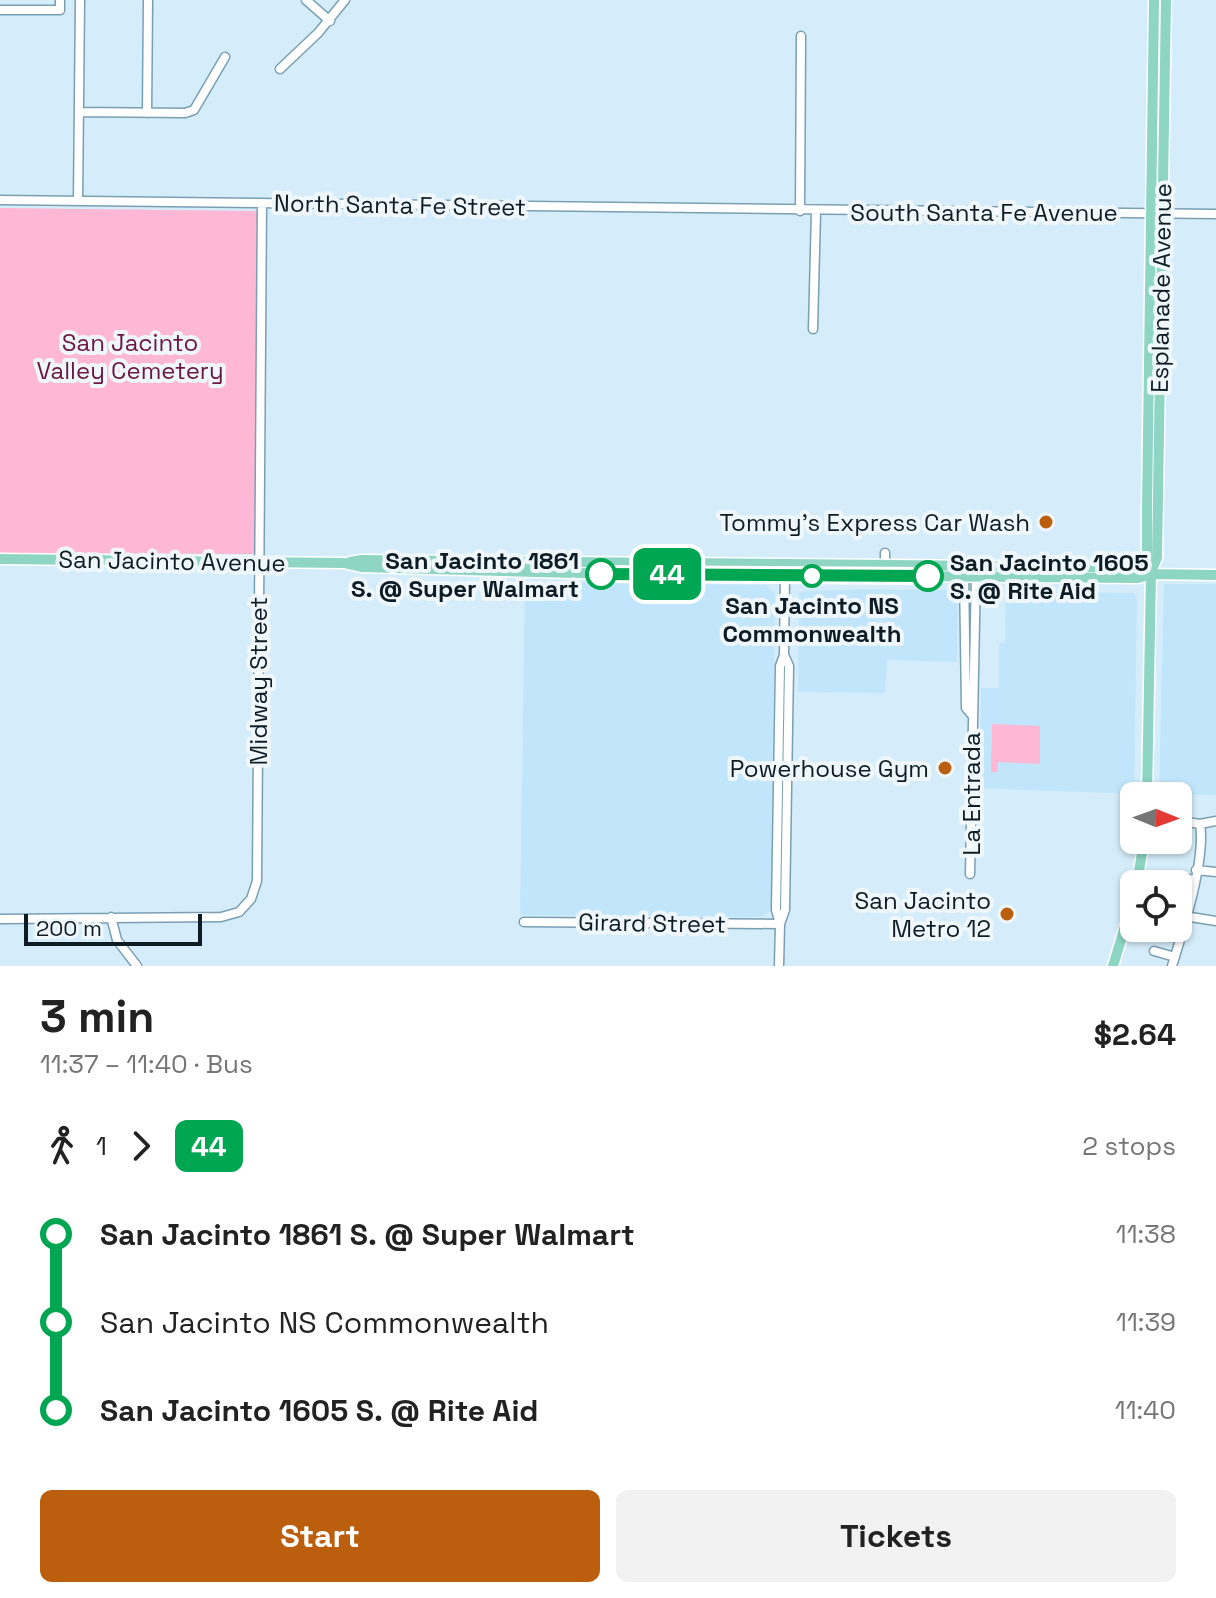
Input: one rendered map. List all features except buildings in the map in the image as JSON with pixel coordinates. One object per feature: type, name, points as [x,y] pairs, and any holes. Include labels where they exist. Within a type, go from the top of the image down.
[{"type":"main road","name":"Esplanade Avenue","points":[[1151,574],[1157,558],[1163,213],[1154,0]]},
{"type":"main road","name":"Esplanade Avenue","points":[[1147,782],[1151,213],[1166,0]]},
{"type":"main road","name":"San Jacinto Avenue","points":[[0,559],[699,564],[786,570],[885,558],[970,571]]},
{"type":"main road","name":"San Jacinto Avenue","points":[[344,563],[361,567],[645,574],[1137,568],[1151,574],[1216,575]]},
{"type":"main road","points":[[645,574],[650,568],[699,564]]},
{"type":"main road","points":[[1113,966],[1121,942]]},
{"type":"street","points":[[0,10],[60,10],[60,0]]},
{"type":"street","points":[[78,201],[80,0]]},
{"type":"street","points":[[147,113],[148,0]]},
{"type":"street","points":[[306,0],[330,21]]},
{"type":"street","points":[[280,69],[330,21],[345,0]]},
{"type":"street","points":[[1154,27],[1166,27]]},
{"type":"street","points":[[800,211],[801,36]]},
{"type":"street","points":[[79,112],[185,113],[194,110],[225,57]]},
{"type":"street","name":"North Santa Fe Street","points":[[0,200],[800,211]]},
{"type":"street","name":"Midway Street","points":[[111,917],[221,917],[239,912],[251,899],[257,881],[262,203]]},
{"type":"street","name":"South Santa Fe Avenue","points":[[800,211],[1216,214]]},
{"type":"street","points":[[813,329],[816,211]]},
{"type":"street","points":[[779,966],[780,924],[776,910],[780,666],[784,655],[786,570]]},
{"type":"street","name":"La Entrada","points":[[970,571],[966,708],[971,714],[970,874]]},
{"type":"street","points":[[1192,823],[1216,821]]},
{"type":"street","points":[[1192,884],[1200,824]]},
{"type":"street","points":[[1192,875],[1216,872]]},
{"type":"street","points":[[0,919],[111,917],[117,940],[137,966]]},
{"type":"street","points":[[1192,917],[1216,921]]},
{"type":"street","name":"Girard Street","points":[[524,922],[780,924]]},
{"type":"street","points":[[1154,951],[1173,964],[1177,942]]},
{"type":"shaded area","points":[[554,582],[766,585],[775,594],[771,911],[760,917],[520,915],[525,589],[547,590]]},
{"type":"shaded area","points":[[1164,584],[1216,584],[1216,795],[1192,795],[1192,782],[1159,782]]},
{"type":"shaded area","points":[[860,589],[948,590],[958,598],[957,662],[887,660],[885,693],[798,692],[799,593]]},
{"type":"shaded area","points":[[1006,591],[1133,593],[1137,599],[1134,782],[1120,782],[1120,793],[980,788],[981,688],[999,688],[999,643],[1005,643]]},
{"type":"green space","name":"San Jacinto Valley Cemetery","points":[[0,208],[263,211],[257,554],[0,553]]},
{"type":"green space","points":[[992,724],[1040,726],[1040,764],[998,762],[997,772],[991,772]]},
{"type":"bus line","name":"44","points":[[601,574],[928,576]]},
{"type":"place","name":"Tommy's Express Car Wash","points":[[1046,522]]},
{"type":"place","name":"San Jacinto 1861 S. @ Super Walmart","points":[[601,574]]},
{"type":"place","name":"San Jacinto NS Commonwealth","points":[[812,576]]},
{"type":"place","name":"San Jacinto 1605 S. @ Rite Aid","points":[[928,576]]},
{"type":"place","name":"Powerhouse Gym","points":[[945,768]]},
{"type":"place","name":"San Jacinto Metro 12","points":[[1007,914]]}]
